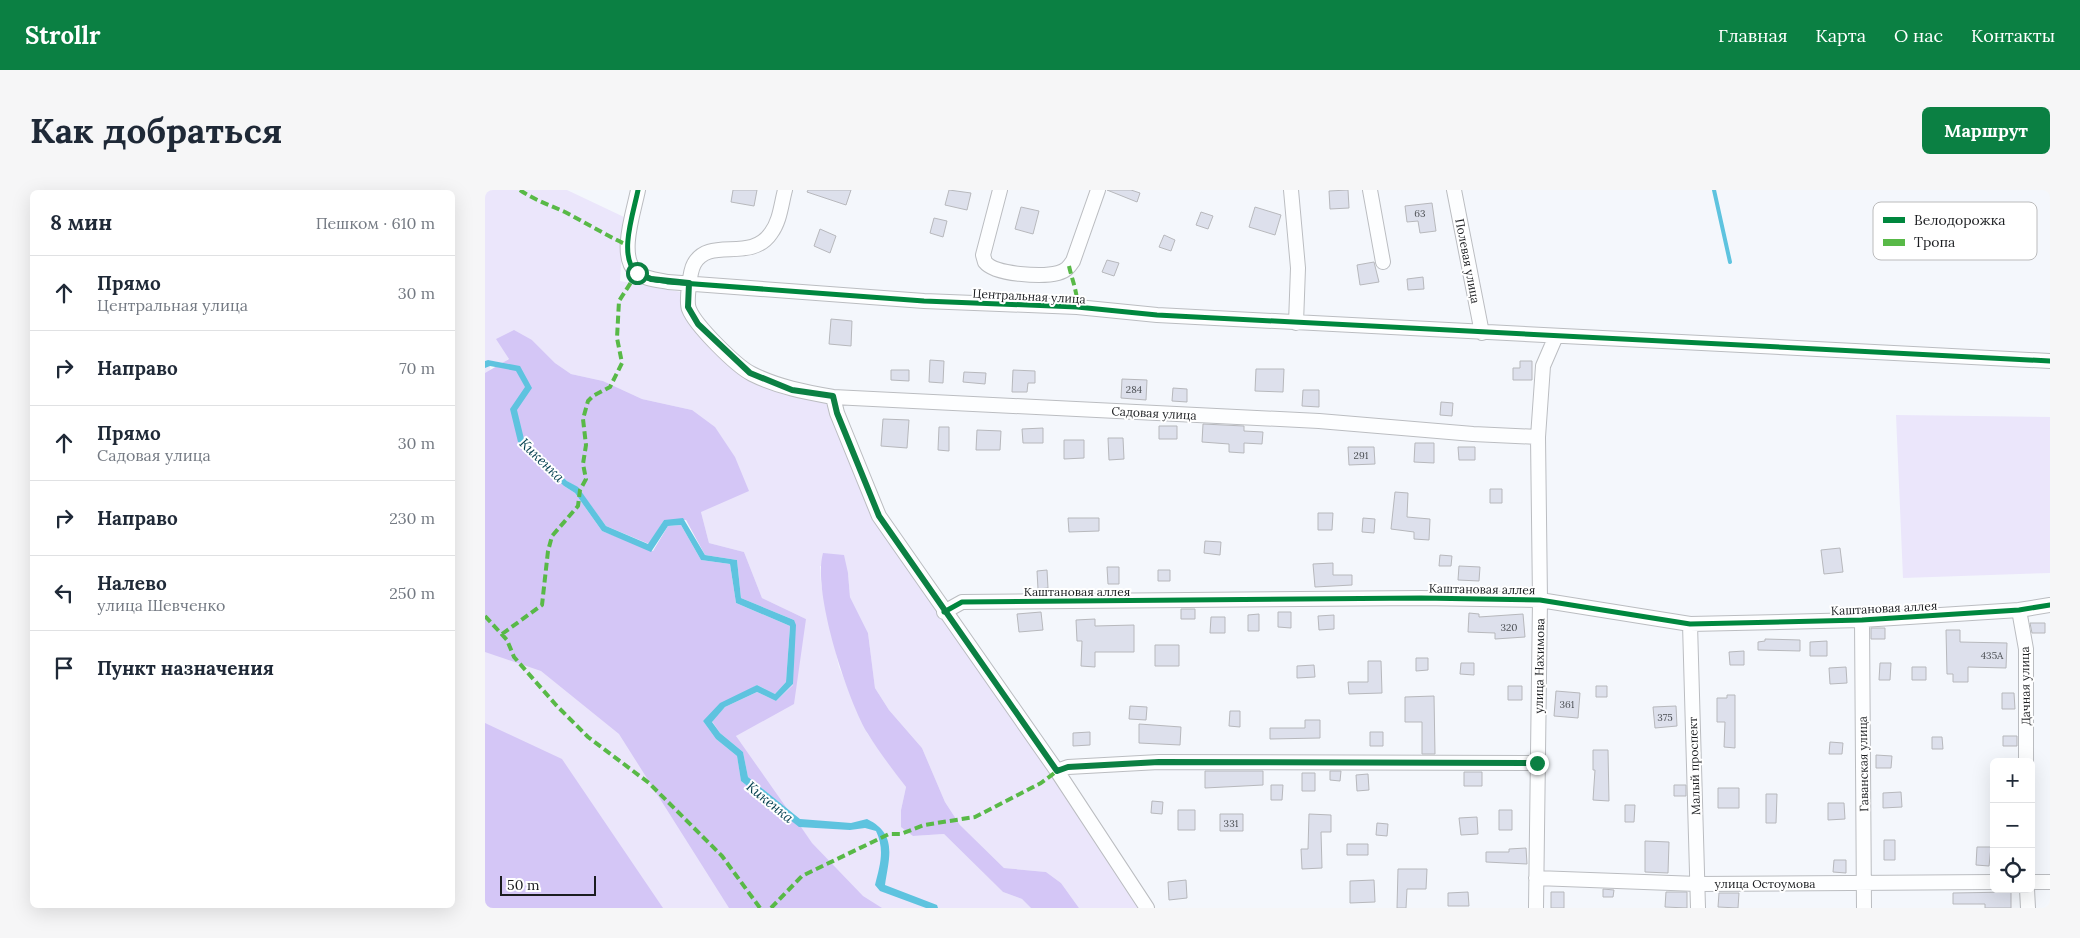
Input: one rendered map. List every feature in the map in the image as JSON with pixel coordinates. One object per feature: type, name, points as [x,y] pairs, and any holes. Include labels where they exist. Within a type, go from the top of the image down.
[{"type":"street","name":"Центральная улица","points":[[638,190],[627,251],[631,266],[637,273],[651,279],[924,301],[1077,308],[1157,315],[1482,333],[2050,360]]},
{"type":"street","name":"Садовая улица","points":[[785,190],[777,222],[770,235],[760,245],[746,250],[716,250],[703,255],[694,264],[689,283],[688,307],[698,324],[750,373],[792,390],[833,396],[1319,421],[1473,434],[1538,437]]},
{"type":"street","points":[[1000,190],[983,255],[987,265],[995,269],[1019,274],[1057,274],[1067,269],[1073,260],[1098,190]]},
{"type":"street","points":[[1291,190],[1298,268],[1297,322]]},
{"type":"street","points":[[1370,190],[1383,262]]},
{"type":"street","name":"Полевая улица","points":[[1455,190],[1482,333]]},
{"type":"street","name":"улица Нахимова","points":[[1536,908],[1540,600],[1538,437],[1543,366],[1556,336]]},
{"type":"street","points":[[833,396],[837,413],[879,516],[944,612],[1057,771],[1147,908]]},
{"type":"street","name":"Каштановая аллея","points":[[944,612],[962,602],[1412,598],[1540,600],[1690,624],[1861,620],[2019,610],[2050,605]]},
{"type":"street","name":"Дачная улица","points":[[2019,610],[2026,649],[2026,758]]},
{"type":"street","name":"Гаванская улица","points":[[1861,620],[1864,908]]},
{"type":"street","name":"Малый проспект","points":[[1690,624],[1698,908]]},
{"type":"street","points":[[1057,771],[1068,767],[1159,762],[1537,763]]},
{"type":"street","name":"улица Остоумова","points":[[1536,878],[1698,884],[1990,882]]},
{"type":"street","points":[[2035,882],[2050,882]]},
{"type":"street","points":[[2027,893],[2028,908]]},
{"type":"shaded area","points":[[485,190],[567,190],[624,217],[620,281],[681,292],[683,310],[727,359],[759,385],[785,395],[828,402],[875,518],[1051,769],[1142,908],[1079,908],[1061,883],[1046,872],[1004,868],[960,825],[945,802],[922,748],[889,710],[875,688],[868,633],[850,597],[848,573],[820,566],[821,584],[839,667],[867,733],[906,787],[901,810],[913,836],[944,834],[1003,892],[1022,899],[1031,908],[485,908]],"holes":[[[532,340],[555,363],[571,374],[603,381],[642,399],[692,410],[701,512],[709,543],[744,552],[762,598],[806,619],[736,737],[712,714],[491,382],[490,365],[487,360],[503,363]]]},
{"type":"shaded area","points":[[514,330],[532,340],[555,363],[571,374],[603,381],[642,399],[692,410],[715,427],[735,457],[749,491],[701,512],[709,543],[744,552],[762,598],[806,619],[794,704],[736,736],[788,810],[748,777],[743,752],[720,733],[712,721],[725,707],[757,692],[776,701],[793,685],[794,620],[741,598],[737,560],[705,555],[686,520],[664,520],[649,544],[606,526],[578,488],[567,481],[537,452],[564,486],[575,493],[602,531],[653,551],[668,526],[681,525],[701,560],[730,564],[736,603],[790,626],[786,682],[775,694],[757,685],[703,721],[716,739],[737,756],[741,781],[801,827],[812,843],[863,896],[882,908],[729,908],[619,734],[541,671],[485,652],[485,373],[509,359],[496,339]]},
{"type":"shaded area","points":[[1896,415],[2050,417],[2050,573],[1903,578]]},
{"type":"shaded area","points":[[823,553],[844,555],[850,597],[868,633],[875,688],[889,710],[922,748],[945,802],[960,825],[1004,868],[1046,872],[1061,883],[1079,908],[1031,908],[1022,899],[1003,892],[944,834],[913,836],[901,827],[901,810],[906,787],[868,734],[842,671],[833,645],[822,592],[821,570]]},
{"type":"shaded area","points":[[485,723],[562,759],[663,908],[485,908]]},
{"type":"water","name":"Кикенка","points":[[485,361],[520,366],[532,388],[517,410],[524,439],[567,481],[578,487],[606,526],[648,544],[664,520],[683,518],[705,555],[737,560],[741,598],[794,620],[796,625],[793,684],[776,701],[757,692],[725,707],[712,722],[720,733],[743,752],[748,777],[800,819],[851,823],[867,819],[877,825],[887,839],[889,847],[885,885],[937,905],[938,908],[926,908],[880,891],[875,885],[881,851],[876,831],[865,828],[850,830],[799,827],[741,781],[737,756],[716,739],[703,721],[720,703],[757,685],[775,694],[786,682],[790,626],[736,603],[730,564],[701,560],[681,525],[668,526],[651,552],[602,531],[575,493],[564,486],[518,442],[510,409],[525,387],[516,371],[490,366],[485,368]]},
{"type":"building","points":[[733,190],[757,190],[754,206],[731,202]]},
{"type":"building","points":[[808,190],[851,190],[846,205],[807,192]]},
{"type":"building","points":[[949,190],[971,193],[967,210],[945,205]]},
{"type":"building","points":[[1107,190],[1131,190],[1140,193],[1137,202]]},
{"type":"building","points":[[1348,190],[1349,208],[1330,209],[1329,191]]},
{"type":"building","points":[[1432,203],[1436,231],[1420,233],[1418,221],[1407,222],[1405,206]]},
{"type":"building","points":[[1021,207],[1039,211],[1033,234],[1015,229]]},
{"type":"building","points":[[1255,207],[1281,215],[1275,235],[1249,227]]},
{"type":"building","points":[[1201,212],[1213,216],[1208,229],[1196,225]]},
{"type":"building","points":[[934,218],[947,221],[943,237],[930,233]]},
{"type":"building","points":[[820,229],[836,236],[830,253],[814,246]]},
{"type":"building","points":[[1164,235],[1175,240],[1171,251],[1159,247]]},
{"type":"building","points":[[1107,260],[1119,263],[1114,276],[1102,272]]},
{"type":"building","points":[[1374,262],[1379,282],[1360,285],[1357,265]]},
{"type":"building","points":[[1423,277],[1424,289],[1408,290],[1407,279]]},
{"type":"building","points":[[831,319],[852,321],[851,346],[829,344]]},
{"type":"building","points":[[930,360],[944,361],[943,383],[929,382]]},
{"type":"building","points":[[1520,361],[1532,361],[1532,380],[1513,380],[1513,368],[1520,368]]},
{"type":"building","points":[[1256,369],[1284,369],[1283,392],[1255,391]]},
{"type":"building","points":[[891,370],[909,370],[909,381],[891,380]]},
{"type":"building","points":[[1013,370],[1035,371],[1035,383],[1028,383],[1027,392],[1012,392]]},
{"type":"building","points":[[964,372],[986,373],[985,384],[963,382]]},
{"type":"building","points":[[1122,379],[1147,380],[1146,400],[1121,398]]},
{"type":"building","points":[[1173,388],[1187,389],[1187,402],[1172,401]]},
{"type":"building","points":[[1303,390],[1319,390],[1319,407],[1302,406]]},
{"type":"building","points":[[1441,402],[1453,403],[1452,416],[1440,415]]},
{"type":"building","points":[[883,419],[909,420],[907,448],[881,446]]},
{"type":"building","points":[[1203,424],[1244,426],[1244,431],[1263,432],[1262,444],[1244,443],[1244,453],[1229,452],[1229,444],[1202,442]]},
{"type":"building","points":[[1159,426],[1177,426],[1177,439],[1159,439]]},
{"type":"building","points":[[939,427],[949,427],[949,451],[938,450]]},
{"type":"building","points":[[1043,428],[1043,443],[1023,443],[1022,429]]},
{"type":"building","points":[[977,430],[1001,431],[1000,450],[976,450]]},
{"type":"building","points":[[1108,438],[1123,438],[1124,459],[1109,460]]},
{"type":"building","points":[[1064,440],[1084,440],[1084,458],[1064,459]]},
{"type":"building","points":[[1415,443],[1434,443],[1434,463],[1414,462]]},
{"type":"building","points":[[1348,447],[1374,447],[1375,464],[1349,465]]},
{"type":"building","points":[[1458,447],[1475,447],[1475,460],[1459,460]]},
{"type":"building","points":[[1490,489],[1502,489],[1502,503],[1490,503]]},
{"type":"building","points":[[1395,492],[1408,493],[1407,517],[1430,519],[1429,540],[1414,539],[1414,532],[1391,529]]},
{"type":"building","points":[[1318,513],[1333,513],[1332,530],[1318,530]]},
{"type":"building","points":[[1068,518],[1099,518],[1099,531],[1069,532]]},
{"type":"building","points":[[1363,518],[1375,519],[1374,533],[1362,532]]},
{"type":"building","points":[[1205,541],[1221,542],[1220,555],[1204,553]]},
{"type":"building","points":[[1840,548],[1843,572],[1824,574],[1821,550]]},
{"type":"building","points":[[1440,555],[1452,556],[1451,566],[1439,566]]},
{"type":"building","points":[[1333,563],[1333,575],[1352,575],[1352,585],[1315,587],[1313,564]]},
{"type":"building","points":[[1459,566],[1480,567],[1479,581],[1458,580]]},
{"type":"building","points":[[1107,567],[1119,567],[1119,584],[1108,584]]},
{"type":"building","points":[[1047,570],[1048,588],[1038,589],[1037,571]]},
{"type":"building","points":[[1158,570],[1170,570],[1170,581],[1158,581]]},
{"type":"building","points":[[1181,609],[1195,609],[1195,619],[1181,619]]},
{"type":"building","points":[[1041,612],[1043,630],[1019,632],[1017,614]]},
{"type":"building","points":[[1278,612],[1291,612],[1291,628],[1278,627]]},
{"type":"building","points":[[1469,613],[1479,614],[1479,617],[1523,614],[1525,637],[1495,639],[1495,633],[1468,632]]},
{"type":"building","points":[[1259,614],[1259,631],[1248,631],[1248,615]]},
{"type":"building","points":[[1334,615],[1334,629],[1319,630],[1318,616]]},
{"type":"building","points":[[1211,617],[1225,617],[1225,633],[1210,633]]},
{"type":"building","points":[[1095,619],[1095,626],[1134,625],[1134,652],[1095,652],[1095,667],[1081,666],[1082,641],[1077,641],[1076,620]]},
{"type":"building","points":[[2030,623],[2045,623],[2045,633],[2032,633]]},
{"type":"building","points":[[1871,628],[1885,628],[1885,639],[1871,639]]},
{"type":"building","points":[[1946,630],[1960,630],[1960,642],[2007,643],[2006,668],[1968,667],[1968,682],[1953,682],[1953,674],[1947,674]]},
{"type":"building","points":[[1765,639],[1800,640],[1800,651],[1758,650],[1758,642],[1765,641]]},
{"type":"building","points":[[1827,641],[1827,656],[1810,656],[1810,642]]},
{"type":"building","points":[[1155,645],[1179,645],[1179,666],[1155,666]]},
{"type":"building","points":[[1744,651],[1744,665],[1730,665],[1729,652]]},
{"type":"building","points":[[1416,658],[1428,658],[1428,670],[1416,671]]},
{"type":"building","points":[[1368,661],[1381,661],[1382,693],[1349,694],[1348,682],[1368,682]]},
{"type":"building","points":[[1461,663],[1474,663],[1474,675],[1460,674]]},
{"type":"building","points":[[1880,663],[1891,663],[1890,680],[1879,680]]},
{"type":"building","points":[[1314,665],[1315,677],[1297,678],[1297,666]]},
{"type":"building","points":[[1846,667],[1847,683],[1830,684],[1829,668]]},
{"type":"building","points":[[1912,667],[1926,667],[1926,680],[1912,680]]},
{"type":"building","points":[[1508,686],[1522,686],[1522,700],[1508,700]]},
{"type":"building","points":[[1596,686],[1607,686],[1607,697],[1596,697]]},
{"type":"building","points":[[1556,691],[1580,693],[1578,718],[1554,716]]},
{"type":"building","points":[[2002,693],[2014,693],[2015,709],[2002,709]]},
{"type":"building","points":[[1727,695],[1735,695],[1735,748],[1724,747],[1725,722],[1717,722],[1717,698],[1727,698]]},
{"type":"building","points":[[1434,696],[1435,754],[1422,754],[1422,722],[1405,722],[1405,697]]},
{"type":"building","points":[[1130,706],[1147,707],[1146,720],[1129,719]]},
{"type":"building","points":[[1676,706],[1677,726],[1655,728],[1653,707]]},
{"type":"building","points":[[1230,711],[1240,711],[1240,727],[1229,726]]},
{"type":"building","points":[[1305,720],[1320,720],[1320,738],[1270,739],[1270,728],[1305,728]]},
{"type":"building","points":[[1139,724],[1181,727],[1180,745],[1139,743]]},
{"type":"building","points":[[1090,732],[1090,745],[1073,746],[1073,733]]},
{"type":"building","points":[[1370,732],[1383,732],[1383,746],[1370,746]]},
{"type":"building","points":[[2003,736],[2017,736],[2017,746],[2003,746]]},
{"type":"building","points":[[1932,737],[1942,737],[1943,749],[1932,749]]},
{"type":"building","points":[[1830,742],[1843,743],[1842,754],[1829,754]]},
{"type":"building","points":[[1593,750],[1608,750],[1609,801],[1593,800],[1595,770],[1593,770]]},
{"type":"building","points":[[1876,755],[1892,756],[1891,768],[1876,768]]},
{"type":"building","points":[[1205,771],[1263,771],[1263,785],[1205,788]]},
{"type":"building","points":[[1330,771],[1341,771],[1340,781],[1330,780]]},
{"type":"building","points":[[1464,772],[1482,772],[1482,786],[1464,786]]},
{"type":"building","points":[[1302,773],[1315,773],[1315,791],[1302,791]]},
{"type":"building","points":[[1368,774],[1369,790],[1357,791],[1356,775]]},
{"type":"building","points":[[1271,785],[1283,785],[1282,800],[1271,800]]},
{"type":"building","points":[[1674,785],[1686,785],[1686,796],[1674,796]]},
{"type":"building","points":[[1718,788],[1739,788],[1739,808],[1718,808]]},
{"type":"building","points":[[1901,792],[1902,807],[1883,808],[1883,793]]},
{"type":"building","points":[[1766,794],[1777,794],[1776,823],[1766,823]]},
{"type":"building","points":[[1152,801],[1163,802],[1162,814],[1151,813]]},
{"type":"building","points":[[1828,803],[1844,803],[1845,819],[1828,820]]},
{"type":"building","points":[[1625,805],[1635,805],[1634,822],[1625,822]]},
{"type":"building","points":[[1178,810],[1195,810],[1195,830],[1178,830]]},
{"type":"building","points":[[1499,810],[1512,810],[1512,830],[1499,830]]},
{"type":"building","points":[[1220,814],[1243,814],[1243,831],[1220,831]]},
{"type":"building","points":[[1309,814],[1331,815],[1331,832],[1321,832],[1322,868],[1302,869],[1301,849],[1308,849]]},
{"type":"building","points":[[1477,817],[1478,834],[1461,835],[1459,818]]},
{"type":"building","points":[[1377,823],[1388,824],[1387,836],[1376,835]]},
{"type":"building","points":[[1884,840],[1895,840],[1895,860],[1884,860]]},
{"type":"building","points":[[1645,841],[1669,842],[1668,873],[1645,872]]},
{"type":"building","points":[[1347,844],[1368,844],[1368,855],[1347,855]]},
{"type":"building","points":[[1977,847],[1990,847],[1989,866],[1976,865]]},
{"type":"building","points":[[1526,848],[1527,864],[1486,862],[1486,852],[1509,852],[1509,849]]},
{"type":"building","points":[[1834,860],[1846,860],[1846,873],[1833,872]]},
{"type":"building","points":[[1398,869],[1427,869],[1426,889],[1407,889],[1406,908],[1397,908]]},
{"type":"building","points":[[1186,880],[1187,898],[1169,900],[1168,882]]},
{"type":"building","points":[[1374,880],[1375,902],[1350,903],[1350,881]]},
{"type":"building","points":[[1603,889],[1614,890],[1613,897],[1603,897]]},
{"type":"building","points":[[1468,892],[1469,906],[1448,906],[1448,893]]},
{"type":"building","points":[[1551,892],[1564,892],[1564,908],[1551,908]]},
{"type":"building","points":[[1666,892],[1687,892],[1687,908],[1665,907]]},
{"type":"building","points":[[1719,893],[1739,893],[1738,908],[1718,907]]},
{"type":"building","points":[[1953,893],[2011,893],[2011,908],[1985,908],[1985,904],[1953,904]]},
{"type":"waterway","points":[[1714,190],[1730,262]]},
{"type":"marked path","points":[[520,190],[536,200],[565,212],[627,245]]},
{"type":"marked path","points":[[1069,266],[1076,292],[1077,307]]},
{"type":"marked path","points":[[502,634],[542,605],[548,551],[552,536],[578,506],[580,490],[586,479],[583,464],[586,445],[583,419],[588,401],[593,396],[610,387],[622,363],[617,338],[619,301],[637,273]]},
{"type":"marked path","points":[[485,616],[507,640],[514,657],[556,705],[588,737],[649,783],[722,856],[760,908]]},
{"type":"marked path","points":[[771,908],[802,876],[889,834],[901,834],[924,825],[975,817],[1041,783],[1057,771]]},
{"type":"cycle path","points":[[638,190],[629,233],[628,255],[631,265],[636,272],[643,276],[668,282],[924,301],[1077,307],[1157,315],[2050,361]]},
{"type":"cycle path","points":[[944,612],[962,602],[1421,598],[1540,600],[1690,624],[1862,620],[2019,610],[2050,605]]},
{"type":"route","points":[[637,273],[651,279],[689,283],[688,307],[698,324],[750,373],[792,390],[833,396],[837,413],[879,516],[944,612],[1057,771],[1068,767],[1159,762],[1427,761],[1537,763]]}]
